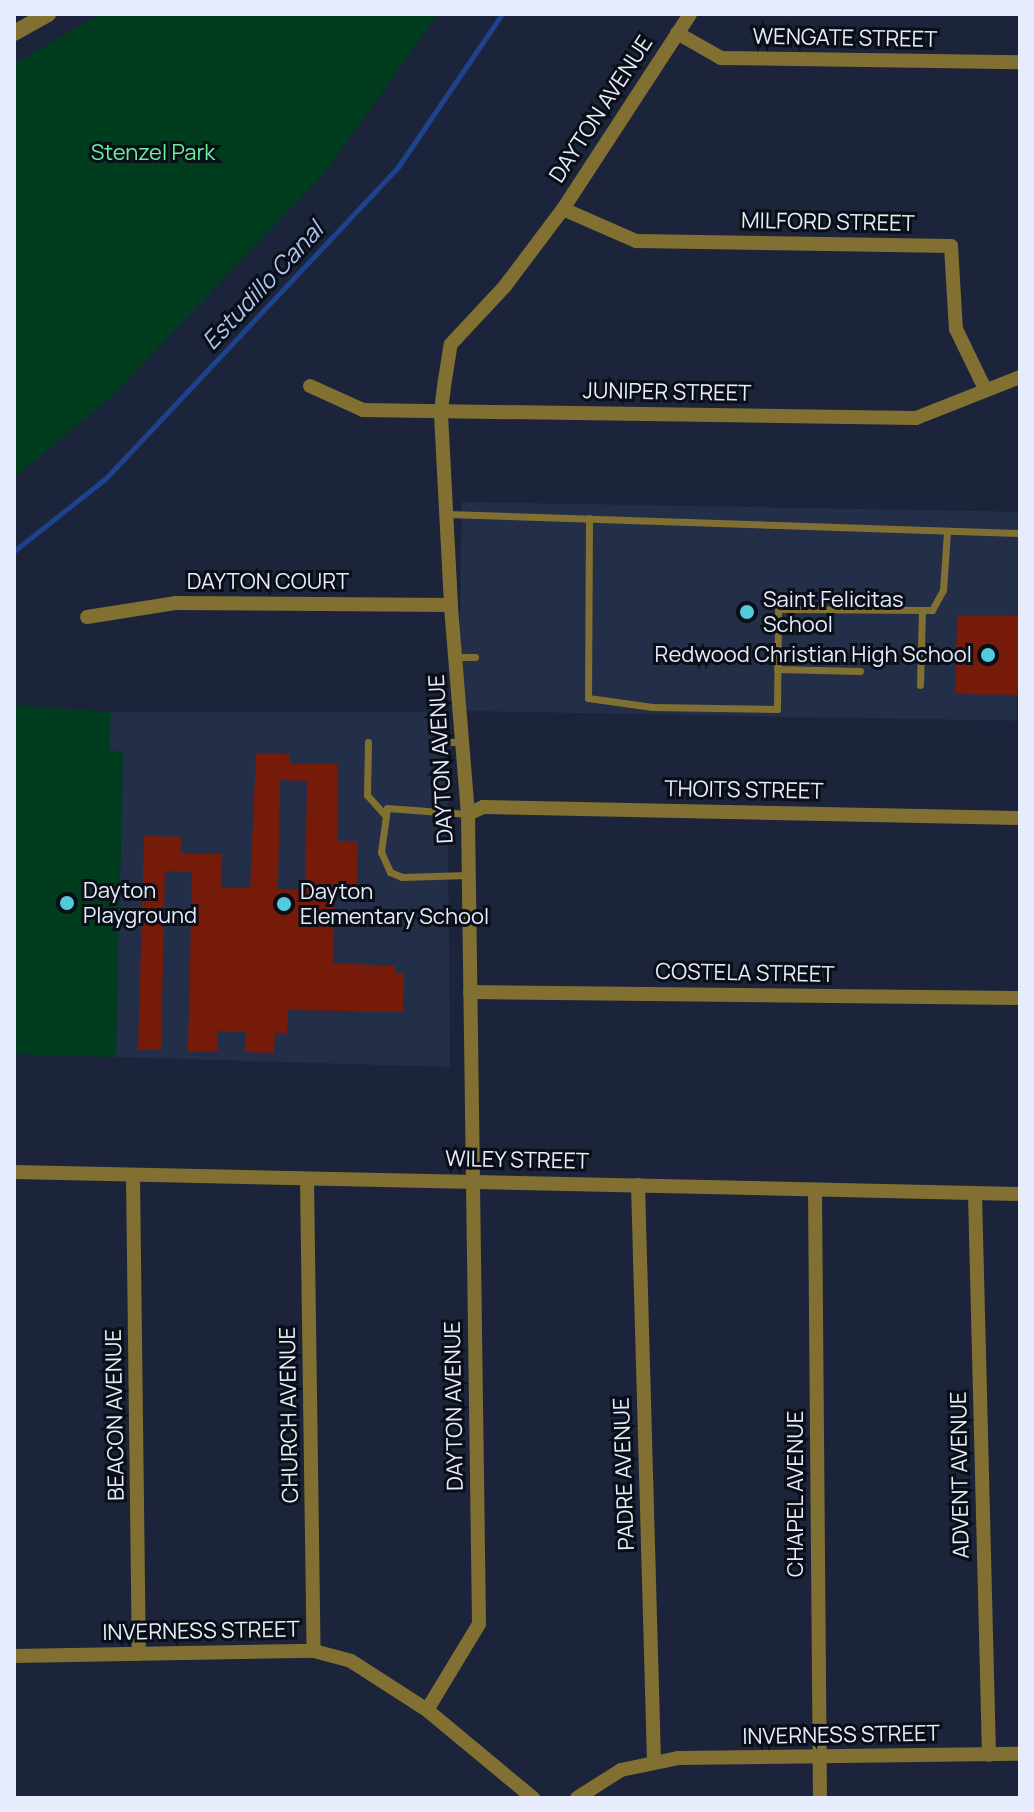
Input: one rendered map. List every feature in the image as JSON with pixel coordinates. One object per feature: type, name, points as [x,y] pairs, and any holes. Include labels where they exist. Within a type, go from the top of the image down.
[{"type":"street","points":[[14,33],[48,14]]},
{"type":"street","name":"DAYTON AVENUE","points":[[427,1710],[479,1624],[468,814],[465,742],[451,605],[441,411],[451,344],[505,286],[563,209],[690,14]]},
{"type":"street","name":"WENGATE STREET","points":[[677,33],[721,58],[1020,62]]},
{"type":"street","name":"MILFORD STREET","points":[[563,209],[636,241],[951,246],[956,329],[985,389]]},
{"type":"street","name":"JUNIPER STREET","points":[[310,386],[363,410],[916,418],[1020,377]]},
{"type":"street","name":"DAYTON COURT","points":[[87,617],[175,603],[451,605]]},
{"type":"street","name":"THOITS STREET","points":[[468,814],[483,807],[1020,818]]},
{"type":"street","name":"COSTELA STREET","points":[[470,992],[1020,998]]},
{"type":"street","name":"WILEY STREET","points":[[14,1172],[1020,1194]]},
{"type":"street","name":"BEACON AVENUE","points":[[133,1176],[139,1654]]},
{"type":"street","name":"CHURCH AVENUE","points":[[307,1179],[314,1651]]},
{"type":"street","name":"PADRE AVENUE","points":[[638,1185],[654,1762]]},
{"type":"street","name":"CHAPEL AVENUE","points":[[815,1191],[820,1798]]},
{"type":"street","name":"ADVENT AVENUE","points":[[975,1194],[989,1755]]},
{"type":"street","name":"INVERNESS STREET","points":[[14,1656],[314,1651],[351,1661],[427,1710],[533,1798]]},
{"type":"street","name":"INVERNESS STREET","points":[[577,1798],[621,1770],[654,1762],[1020,1754]]},
{"type":"lane","points":[[446,514],[1020,533]]},
{"type":"lane","points":[[589,518],[588,698],[593,702],[652,707],[777,709],[778,609],[932,610],[943,590],[947,531]]},
{"type":"lane","points":[[920,685],[922,610]]},
{"type":"lane","points":[[457,657],[475,657]]},
{"type":"lane","points":[[777,669],[860,671]]},
{"type":"lane","points":[[368,742],[367,795],[384,814]]},
{"type":"lane","points":[[439,742],[465,742]]},
{"type":"lane","points":[[468,814],[431,814],[394,805],[384,814],[381,852],[390,872],[402,877],[468,875]]},
{"type":"shaded area","name":"Saint Felicitas School","points":[[462,502],[1020,512],[1016,721],[458,711]]},
{"type":"shaded area","name":"Dayton Elementary School","points":[[111,712],[447,712],[450,1067],[116,1057],[123,753],[109,751]]},
{"type":"green space","name":"Stenzel Park","points":[[100,14],[438,14],[326,171],[112,396],[14,478],[14,64]]},
{"type":"green space","name":"Dayton Playground","points":[[14,705],[111,712],[109,751],[123,752],[116,1057],[14,1054]]},
{"type":"building","name":"Redwood Christian High School","points":[[957,615],[1020,616],[1019,695],[956,694]]},
{"type":"building","points":[[256,753],[290,754],[290,763],[337,764],[338,841],[358,841],[357,885],[335,886],[333,963],[396,966],[396,973],[404,973],[403,1012],[288,1010],[287,1033],[275,1033],[274,1053],[245,1052],[245,1032],[218,1031],[218,1051],[188,1051],[192,872],[165,871],[161,1050],[138,1050],[144,836],[181,837],[181,853],[222,854],[221,888],[250,888]],"holes":[[[280,780],[307,781],[305,890],[278,889]]]},
{"type":"waterway","name":"Estudillo Canal","points":[[14,551],[106,478],[398,167],[502,14]]},
{"type":"place","name":"Saint Felicitas School","points":[[747,612]]},
{"type":"place","name":"Redwood Christian High School","points":[[988,655]]},
{"type":"place","name":"Dayton Playground","points":[[67,903]]},
{"type":"place","name":"Dayton Elementary School","points":[[284,904]]}]
